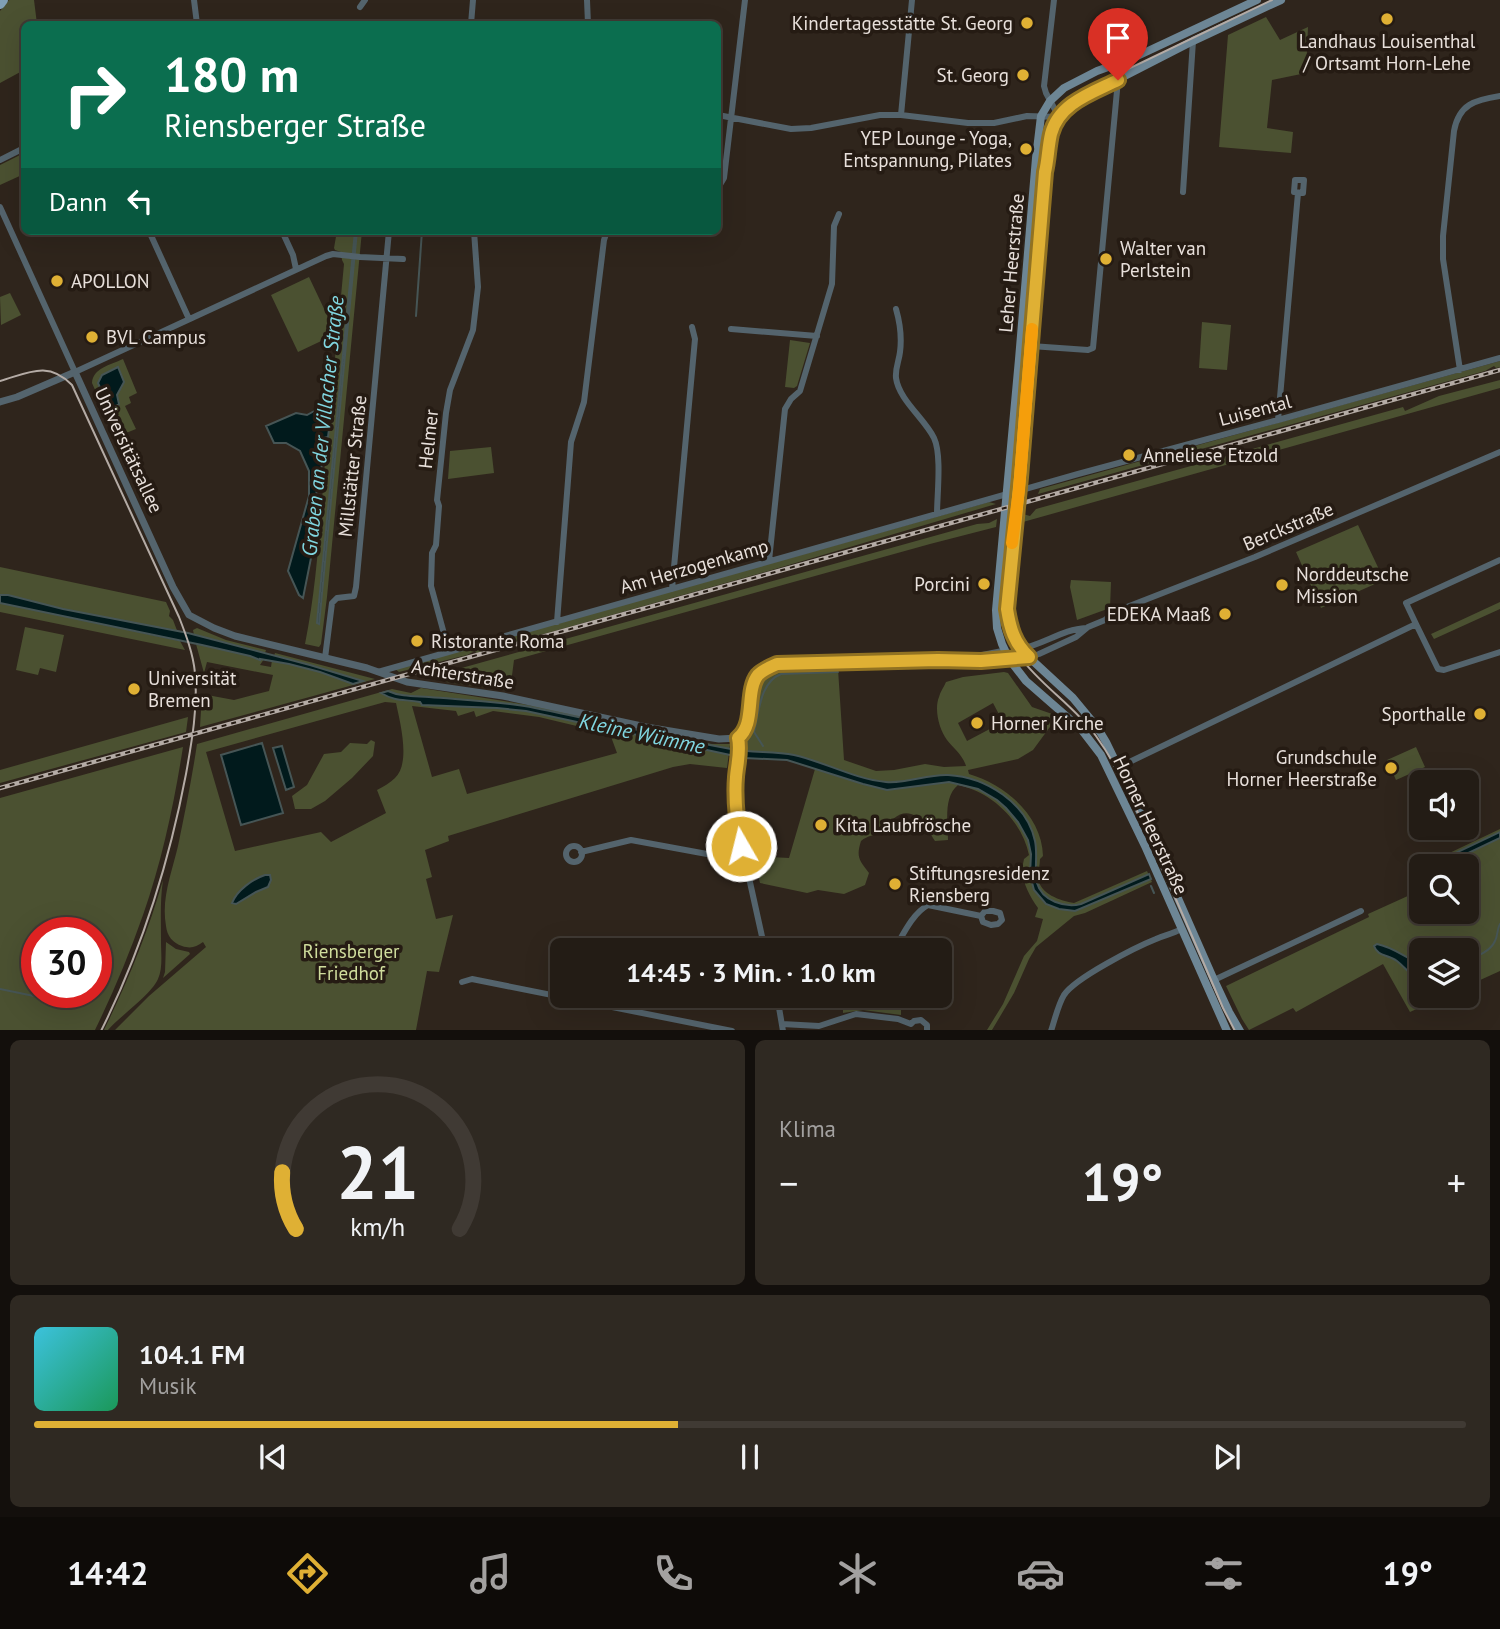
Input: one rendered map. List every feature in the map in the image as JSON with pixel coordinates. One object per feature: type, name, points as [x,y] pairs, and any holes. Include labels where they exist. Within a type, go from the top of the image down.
[{"type":"main road","name":"Leher Heerstraße","points":[[1007,655],[997,628],[996,610],[1041,117],[1050,101],[1064,88],[1257,0]]},
{"type":"main road","points":[[1059,117],[1069,105],[1193,41],[1281,0]]},
{"type":"main road","name":"Leher Heerstraße","points":[[1029,657],[1020,649],[1012,634],[1007,609],[1045,172],[1051,135],[1059,117]]},
{"type":"main road","points":[[1007,655],[1020,649]]},
{"type":"main road","points":[[1007,655],[1029,657]]},
{"type":"main road","name":"Horner Heerstraße","points":[[1007,655],[1033,688],[1081,729],[1101,755],[1145,846],[1227,1030]]},
{"type":"main road","name":"Horner Heerstraße","points":[[1029,657],[1073,698],[1097,727],[1119,767],[1228,1012],[1239,1030]]},
{"type":"street","points":[[194,0],[197,21]]},
{"type":"street","points":[[360,7],[365,0]]},
{"type":"street","points":[[471,21],[473,0]]},
{"type":"street","points":[[587,0],[588,21]]},
{"type":"street","points":[[721,183],[724,178],[745,0]]},
{"type":"street","points":[[901,115],[912,0]]},
{"type":"street","points":[[721,116],[801,129],[880,115],[968,123],[994,123],[1027,116],[1059,117],[1044,86],[1054,0]]},
{"type":"street","points":[[1183,192],[1193,41]]},
{"type":"street","points":[[1031,346],[1088,350],[1093,348],[1118,80]]},
{"type":"street","points":[[1460,370],[1443,259],[1455,121],[1464,108],[1473,102],[1500,96]]},
{"type":"street","points":[[0,160],[21,150]]},
{"type":"street","points":[[1278,420],[1298,193]]},
{"type":"street","points":[[0,207],[75,372],[332,254],[403,259]]},
{"type":"street","points":[[769,561],[785,409],[800,391],[832,284],[834,226],[839,214]]},
{"type":"street","points":[[151,235],[189,320]]},
{"type":"street","points":[[284,235],[296,270]]},
{"type":"street","points":[[387,258],[389,235]]},
{"type":"street","name":"Helmer","points":[[449,652],[431,586],[432,553],[436,545],[439,506],[437,500],[450,390],[473,330],[478,287],[474,235]]},
{"type":"street","points":[[557,622],[571,442],[584,402],[606,235]]},
{"type":"street","name":"Millstätter Straße","points":[[326,658],[332,603],[337,598],[354,596],[356,587],[387,258]]},
{"type":"street","points":[[897,309],[901,325],[900,354],[896,364],[897,381],[935,440],[938,450],[937,514]]},
{"type":"street","points":[[672,589],[695,340],[692,327]]},
{"type":"street","points":[[731,329],[817,336]]},
{"type":"street","name":"Luisental","points":[[1019,490],[1500,358]]},
{"type":"street","name":"Universitätsallee","points":[[0,402],[75,372],[173,587],[189,615]]},
{"type":"street","name":"Berckstraße","points":[[1020,649],[1077,628],[1105,621],[1114,612],[1266,553],[1500,452]]},
{"type":"street","name":"Am Herzogenkamp","points":[[378,672],[1019,490]]},
{"type":"street","points":[[1500,561],[1406,603],[1438,669],[1444,670],[1500,652]]},
{"type":"street","name":"Achterstraße","points":[[189,615],[236,636],[326,658],[407,682],[503,696],[646,727],[719,739],[738,738]]},
{"type":"street","points":[[1119,767],[1416,624]]},
{"type":"street","name":"Berckstraße","points":[[1029,657],[1076,637],[1088,627]]},
{"type":"street","points":[[762,938],[744,860],[736,808],[740,747],[738,738],[744,734],[747,726],[757,676],[777,664],[981,661],[1007,655]]},
{"type":"street","points":[[581,852],[631,841],[744,860]]},
{"type":"street","points":[[901,938],[915,916],[928,905],[981,915]]},
{"type":"street","points":[[1214,980],[1361,911]]},
{"type":"street","points":[[1051,1030],[1064,995],[1075,983],[1123,955],[1181,929]]},
{"type":"street","points":[[462,982],[472,979],[727,1030]]},
{"type":"street","points":[[779,1008],[782,1027],[818,1026],[865,1014],[898,1019],[911,1028],[914,1021],[921,1020],[927,1025],[927,1030]]},
{"type":"green space","points":[[9,0],[34,0],[37,21],[21,21],[21,72],[0,83],[0,11]]},
{"type":"green space","points":[[1266,17],[1280,40],[1308,27],[1306,73],[1272,80],[1267,128],[1293,132],[1291,153],[1219,147],[1228,35]]},
{"type":"green space","points":[[21,154],[21,175],[0,185],[0,165]]},
{"type":"green space","points":[[336,235],[362,235],[327,597],[319,647],[305,644],[315,577],[344,264],[341,252],[334,248]]},
{"type":"green space","points":[[309,277],[336,334],[298,352],[271,295]]},
{"type":"green space","points":[[10,293],[21,315],[1,325],[0,297]]},
{"type":"green space","points":[[1202,322],[1231,325],[1227,370],[1199,368]]},
{"type":"green space","points":[[790,340],[810,343],[797,386],[794,388],[785,387]]},
{"type":"green space","points":[[123,359],[137,393],[129,397],[131,403],[125,406],[136,429],[116,437],[92,383],[99,370]]},
{"type":"green space","points":[[1500,361],[1500,367],[1494,366],[1485,371],[1038,494],[1040,489]]},
{"type":"green space","points":[[1500,380],[1500,388],[1023,522],[1023,514],[1030,516],[1036,509],[1403,407],[1405,411],[1439,396]]},
{"type":"green space","points":[[491,447],[494,473],[448,479],[450,451]]},
{"type":"green space","points":[[989,502],[996,504],[476,653],[475,651],[399,672],[395,669]]},
{"type":"green space","points":[[997,519],[996,527],[514,660],[510,691],[446,682],[440,674],[977,524],[989,523]]},
{"type":"green space","points":[[1358,525],[1384,580],[1321,608],[1296,552]]},
{"type":"green space","points":[[0,567],[166,602],[169,616],[178,633],[0,595]]},
{"type":"green space","points":[[1071,580],[1111,582],[1110,608],[1077,620]]},
{"type":"green space","points":[[1500,602],[1500,609],[1434,639],[1431,634]]},
{"type":"green space","points":[[0,603],[180,641],[185,650],[0,612]]},
{"type":"green space","points":[[25,627],[64,635],[56,672],[40,668],[38,675],[16,670]]},
{"type":"green space","points":[[197,628],[226,640],[266,650],[265,653],[194,635],[193,630]]},
{"type":"green space","points":[[196,644],[264,659],[260,665],[271,667],[272,660],[320,672],[353,684],[362,681],[274,656],[275,653],[375,679],[200,727],[202,694],[234,700],[269,691],[273,675],[207,662],[204,673]]},
{"type":"green space","points":[[838,669],[844,760],[876,771],[925,764],[966,766],[947,740],[940,725],[937,707],[940,693],[946,682],[963,677],[1008,673],[1032,707],[1058,716],[1033,750],[1018,759],[968,770],[969,774],[1008,794],[1029,815],[1041,841],[1043,856],[1040,859],[1038,877],[1042,888],[1057,898],[1074,903],[1147,871],[1152,882],[1074,916],[1036,947],[1014,993],[992,1030],[987,1030],[1003,1004],[1024,956],[1037,941],[1043,919],[1035,917],[1038,908],[1024,879],[1024,859],[1029,855],[1020,831],[994,801],[958,785],[948,803],[948,840],[935,841],[918,818],[907,813],[900,814],[881,832],[861,841],[859,858],[869,873],[865,885],[844,894],[818,890],[807,893],[760,883],[753,856],[789,858],[815,769],[787,760],[744,758],[743,746],[761,684],[775,671]],"holes":[[[993,703],[1003,722],[967,741],[958,723]]]},
{"type":"green space","name":"Riensberger Friedhof","points":[[421,688],[548,708],[712,744],[730,744],[727,768],[690,764],[673,767],[448,836],[449,841],[425,850],[432,877],[426,879],[436,919],[453,915],[439,972],[427,971],[416,1030],[115,1030],[149,996],[206,947],[203,942],[191,947],[176,943],[168,933],[165,916],[168,885],[197,744],[392,689],[411,693]],"holes":[[[385,702],[396,703],[403,753],[400,771],[393,780],[377,790],[386,813],[331,842],[321,832],[235,851],[206,752]],[[412,706],[456,711],[458,716],[474,711],[476,717],[493,711],[539,717],[610,734],[617,753],[467,794],[459,769],[432,777]]]},
{"type":"green space","points":[[188,717],[186,732],[0,783],[0,770]]},
{"type":"green space","points":[[371,740],[375,742],[373,756],[352,778],[311,809],[295,809],[292,796],[307,785],[324,754],[341,752],[350,743],[367,744]]},
{"type":"green space","points":[[183,747],[167,832],[150,895],[112,992],[112,917],[21,917],[21,1008],[105,1008],[95,1030],[0,1030],[0,798]]},
{"type":"green space","points":[[1416,747],[1425,767],[1409,770],[1409,774],[1396,780],[1387,760]]},
{"type":"green space","points":[[1500,829],[1500,971],[1479,981],[1479,938],[1409,938],[1409,1008],[1419,1008],[1410,1012],[1383,964],[1296,1012],[1293,1008],[1249,1030],[1226,986],[1369,917],[1368,914],[1409,895],[1409,924],[1479,924],[1479,854],[1447,854]]},
{"type":"green space","points":[[163,880],[160,975],[142,998],[108,1030],[104,1030],[137,956]]},
{"type":"green space","points":[[166,942],[190,954],[163,978],[165,972]]},
{"type":"green space","points":[[843,1008],[901,1008],[901,1015],[863,1010],[843,1013]]},
{"type":"water","points":[[355,235],[357,235],[319,624]]},
{"type":"water","points":[[118,367],[124,382],[117,395],[119,404],[110,410],[98,383],[102,375]]},
{"type":"water","name":"Graben an der Villacher Straße","points":[[316,410],[325,414],[325,420],[330,421],[328,437],[323,438],[322,464],[312,516],[316,533],[303,598],[288,571],[309,496],[309,471],[300,451],[286,443],[274,443],[266,426],[296,413],[307,415]]},
{"type":"water","points":[[0,595],[188,633],[363,681],[353,684],[289,664],[0,603]]},
{"type":"water","name":"Kleine Wümme","points":[[388,691],[408,696],[522,706],[731,749],[794,755],[851,774],[886,782],[940,775],[962,777],[1003,794],[1023,815],[1031,827],[1035,841],[1037,883],[1049,899],[1061,904],[1081,904],[1149,874],[1151,879],[1075,911],[1059,909],[1046,904],[1034,890],[1030,875],[1031,854],[1028,840],[1018,822],[997,800],[978,789],[949,782],[887,790],[787,760],[744,758],[526,711],[422,705],[420,702],[396,699],[381,693]]},
{"type":"water","points":[[262,743],[283,813],[241,825],[221,755]]},
{"type":"water","points":[[282,746],[294,787],[286,790],[273,748]]},
{"type":"water","points":[[1500,832],[1500,838],[1466,854],[1453,854]]},
{"type":"water","points":[[270,875],[268,887],[236,904],[232,903],[246,886]]},
{"type":"water","points":[[1377,944],[1389,948],[1409,958],[1409,972],[1394,959],[1378,952],[1374,946]]},
{"type":"waterway","points":[[416,316],[422,235]]},
{"type":"waterway","points":[[763,746],[754,732],[762,698],[774,678],[781,674],[838,672]]},
{"type":"waterway","points":[[1151,886],[1154,893]]},
{"type":"waterway","points":[[1479,955],[1493,945],[1500,924]]},
{"type":"waterway","points":[[0,989],[21,993]]},
{"type":"tram line","points":[[1234,1030],[1119,774],[1083,720],[1024,662],[1013,646],[1006,627],[1003,606],[1043,150],[1052,117],[1076,94],[1272,0]]},
{"type":"tram line","points":[[0,381],[29,372],[46,371],[63,377],[72,385],[179,617],[194,666],[196,698],[192,736],[171,840],[141,937],[101,1030]]},
{"type":"railway","points":[[0,788],[1500,370]]},
{"type":"slow traffic","points":[[1012,543],[1032,329]]},
{"type":"place","name":"Landhaus Louisenthal / Ortsamt Horn-Lehe","points":[[1387,19]]},
{"type":"place","name":"Kindertagesstätte St. Georg","points":[[1027,23]]},
{"type":"place","name":"St. Georg","points":[[1023,75]]},
{"type":"place","name":"YEP Lounge - Yoga, Entspannung, Pilates","points":[[1026,149]]},
{"type":"place","name":"Walter van Perlstein","points":[[1106,259]]},
{"type":"place","name":"APOLLON","points":[[57,281]]},
{"type":"place","name":"BVL Campus","points":[[92,337]]},
{"type":"place","name":"Anneliese Etzold","points":[[1129,455]]},
{"type":"place","name":"Porcini","points":[[984,584]]},
{"type":"place","name":"Norddeutsche Mission","points":[[1282,585]]},
{"type":"place","name":"EDEKA Maaß","points":[[1225,614]]},
{"type":"place","name":"Ristorante Roma","points":[[417,641]]},
{"type":"place","name":"Universität Bremen","points":[[134,689]]},
{"type":"place","name":"Sporthalle","points":[[1480,714]]},
{"type":"place","name":"Horner Kirche","points":[[977,723]]},
{"type":"place","name":"Grundschule Horner Heerstraße","points":[[1391,768]]},
{"type":"place","name":"Kita Laubfrösche","points":[[821,825]]},
{"type":"place","name":"Stiftungsresidenz Riensberg","points":[[895,884]]},
{"type":"route","points":[[741,846],[736,808],[740,747],[738,738],[744,734],[747,726],[757,676],[767,668],[777,664],[992,661],[1029,657],[1020,649],[1012,634],[1007,609],[1045,172],[1051,135],[1055,122],[1063,111],[1076,101],[1118,80]]}]
